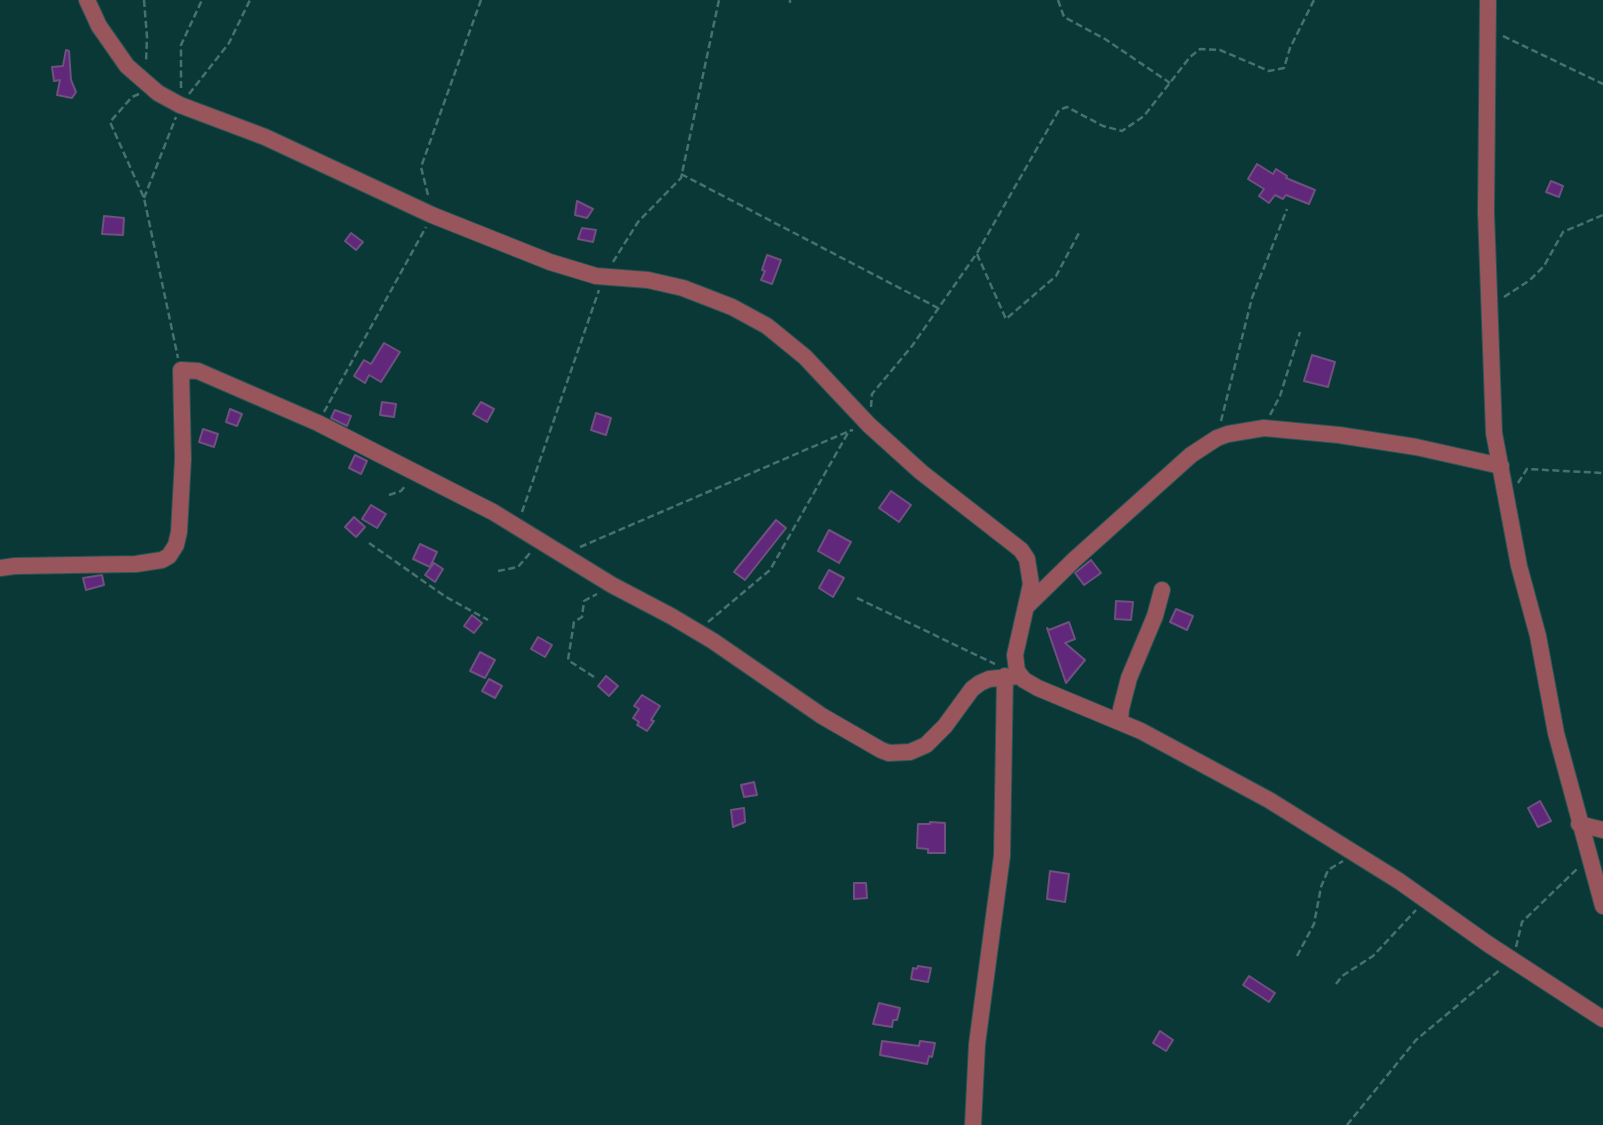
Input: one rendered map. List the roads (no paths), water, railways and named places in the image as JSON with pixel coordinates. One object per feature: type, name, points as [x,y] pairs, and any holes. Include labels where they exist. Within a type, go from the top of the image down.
[{"type":"street","points":[[87,0],[99,26],[120,57],[150,87],[180,105],[265,137],[432,215],[558,265],[603,277],[637,278],[668,284],[712,298],[767,326],[805,356],[869,425],[945,492],[1021,550],[1027,559],[1030,592],[1015,655],[1007,672],[1001,868],[977,1044],[972,1125]]},
{"type":"street","points":[[1488,0],[1485,170],[1494,433],[1519,566],[1538,636],[1556,733],[1603,905]]},
{"type":"street","points":[[0,568],[136,564],[162,560],[173,552],[179,532],[183,459],[181,370],[198,371],[318,423],[465,496],[697,632],[858,738],[889,753],[910,752],[930,742],[972,690],[989,678],[1007,672],[1038,688],[1120,721],[1269,800],[1603,1019]]},
{"type":"street","points":[[1026,607],[1175,469],[1217,438],[1244,430],[1264,428],[1339,435],[1416,447],[1500,466]]},
{"type":"street","points":[[1120,721],[1129,678],[1155,617],[1162,590]]},
{"type":"street","points":[[1579,824],[1603,830]]}]
